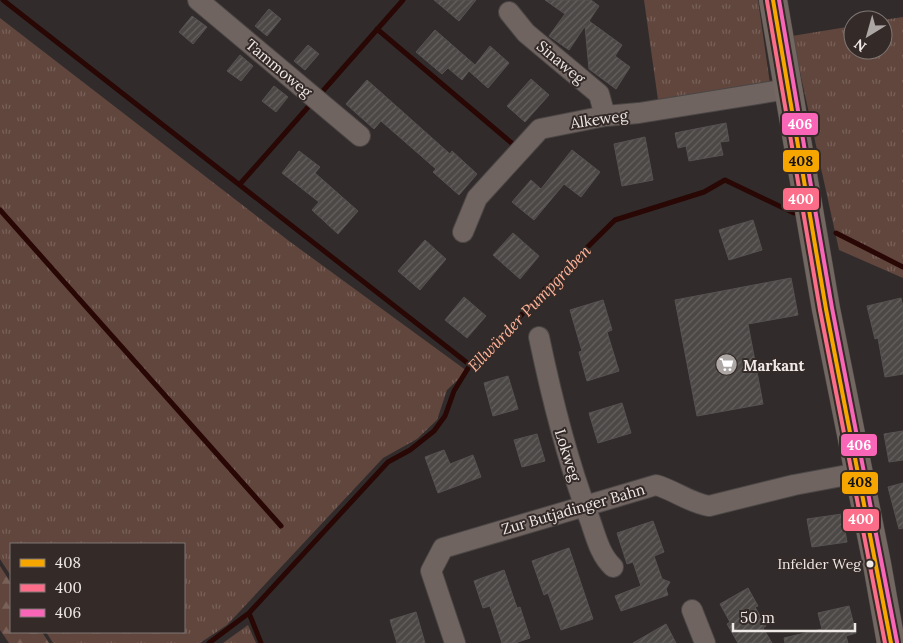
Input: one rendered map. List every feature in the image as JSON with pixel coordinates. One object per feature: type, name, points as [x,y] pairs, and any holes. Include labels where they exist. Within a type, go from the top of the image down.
[{"type":"main road","points":[[773,0],[826,308],[891,643]]},
{"type":"street","name":"Tammoweg","points":[[198,0],[360,136]]},
{"type":"street","name":"Sinaweg","points":[[509,12],[526,33],[599,94],[605,116]]},
{"type":"street","name":"Alkeweg","points":[[463,232],[477,198],[540,129],[605,116],[639,113],[788,89]]},
{"type":"street","name":"Lokweg","points":[[539,337],[557,418],[584,505],[604,558],[613,567]]},
{"type":"street","name":"Zur Butjadinger Bahn","points":[[455,643],[431,571],[443,548],[656,485],[668,488],[698,504],[709,506],[794,485],[858,473]]},
{"type":"street","points":[[692,610],[705,643]]},
{"type":"green space","points":[[644,0],[758,0],[770,84],[658,100]]},
{"type":"green space","points":[[903,17],[903,278],[839,250],[792,36],[843,28],[843,60],[893,60],[893,18]]},
{"type":"green space","points":[[0,18],[289,241],[467,371],[447,390],[437,420],[417,439],[383,458],[227,625],[200,643],[53,643],[47,633],[185,633],[185,543],[10,543],[10,574],[0,559]]},
{"type":"green space","points":[[0,566],[10,581],[10,633],[43,633],[49,643],[9,643],[0,630]]},
{"type":"green space","points":[[248,625],[256,643],[223,643]]},
{"type":"building","points":[[434,0],[476,0],[459,21]]},
{"type":"building","points":[[545,0],[591,0],[599,6],[589,21],[622,45],[615,56],[630,67],[616,89],[589,69],[585,26],[569,50],[549,36],[565,14]]},
{"type":"building","points":[[269,9],[281,19],[267,36],[255,26]]},
{"type":"building","points":[[192,16],[207,27],[193,44],[179,32]]},
{"type":"building","points":[[435,30],[475,65],[490,46],[509,63],[488,88],[469,71],[462,80],[448,68],[442,74],[416,52]]},
{"type":"building","points":[[308,45],[319,54],[305,70],[294,61]]},
{"type":"building","points":[[240,55],[253,66],[241,81],[227,71]]},
{"type":"building","points":[[531,79],[549,95],[525,122],[507,106]]},
{"type":"building","points":[[367,80],[450,154],[452,151],[477,174],[459,195],[433,172],[436,169],[381,121],[374,129],[346,104]]},
{"type":"building","points":[[274,86],[288,97],[276,112],[262,101]]},
{"type":"building","points":[[726,123],[729,141],[720,142],[723,155],[689,161],[686,146],[678,148],[675,133]]},
{"type":"building","points":[[645,137],[653,180],[622,186],[614,144]]},
{"type":"building","points":[[572,150],[600,172],[581,197],[564,184],[534,220],[512,202],[531,180],[541,189]]},
{"type":"building","points":[[299,151],[320,167],[315,173],[358,211],[338,234],[312,210],[319,202],[282,173]]},
{"type":"building","points":[[753,220],[762,250],[729,260],[719,230]]},
{"type":"building","points":[[513,233],[539,256],[520,279],[493,255]]},
{"type":"building","points":[[425,240],[446,259],[420,290],[398,271]]},
{"type":"building","points":[[791,278],[798,315],[748,324],[763,404],[697,416],[675,300]]},
{"type":"building","points":[[464,297],[486,316],[467,338],[445,320]]},
{"type":"building","points":[[901,298],[903,307],[903,374],[885,377],[878,338],[875,339],[867,306]]},
{"type":"building","points":[[603,300],[612,330],[607,332],[619,371],[587,381],[579,352],[582,351],[570,310]]},
{"type":"building","points":[[508,376],[518,409],[493,416],[484,383]]},
{"type":"building","points":[[622,403],[631,433],[598,443],[589,413]]},
{"type":"building","points":[[903,431],[903,460],[889,462],[884,434]]},
{"type":"building","points":[[537,434],[545,461],[522,467],[514,440]]},
{"type":"building","points":[[444,450],[450,464],[473,455],[481,477],[438,493],[425,457]]},
{"type":"building","points":[[903,483],[903,528],[899,529],[888,487]]},
{"type":"building","points":[[842,514],[847,542],[812,547],[807,519]]},
{"type":"building","points":[[653,521],[664,552],[654,556],[662,579],[670,582],[666,589],[668,595],[621,611],[615,596],[641,586],[633,562],[627,564],[617,533]]},
{"type":"building","points":[[569,548],[593,619],[561,630],[548,593],[544,595],[532,561]]},
{"type":"building","points":[[504,570],[517,608],[520,607],[530,638],[515,643],[502,643],[490,606],[483,608],[474,581]]},
{"type":"building","points":[[748,588],[758,606],[755,607],[766,626],[763,628],[772,643],[738,643],[727,624],[730,622],[720,604]]},
{"type":"building","points":[[849,606],[856,633],[846,636],[848,643],[785,643],[784,638],[822,629],[818,613]]},
{"type":"building","points":[[416,612],[425,643],[397,643],[390,620]]},
{"type":"building","points":[[666,624],[676,643],[633,643]]},
{"type":"waterway","points":[[3,0],[470,365]]},
{"type":"waterway","points":[[322,92],[403,0]]},
{"type":"waterway","points":[[377,29],[514,145]]},
{"type":"waterway","points":[[240,184],[309,106]]},
{"type":"waterway","name":"Ellwürder Pumpgraben","points":[[209,643],[249,613],[388,462],[410,450],[434,431],[445,416],[454,391],[470,365],[496,343],[543,291],[615,220],[704,192],[725,180],[794,213]]},
{"type":"waterway","points":[[0,210],[281,526]]},
{"type":"waterway","name":"Ellwürder Pumpgraben","points":[[836,233],[903,267]]},
{"type":"waterway","points":[[249,613],[261,643]]},
{"type":"transit line","name":"408","points":[[773,0],[826,309],[891,643]]},
{"type":"transit line","name":"406","points":[[779,0],[832,308],[897,642]]},
{"type":"transit line","name":"400","points":[[767,1],[820,310],[885,643]]},
{"type":"place","name":"Markant","points":[[727,365]]},
{"type":"place","name":"Infelder Weg","points":[[870,564]]}]
